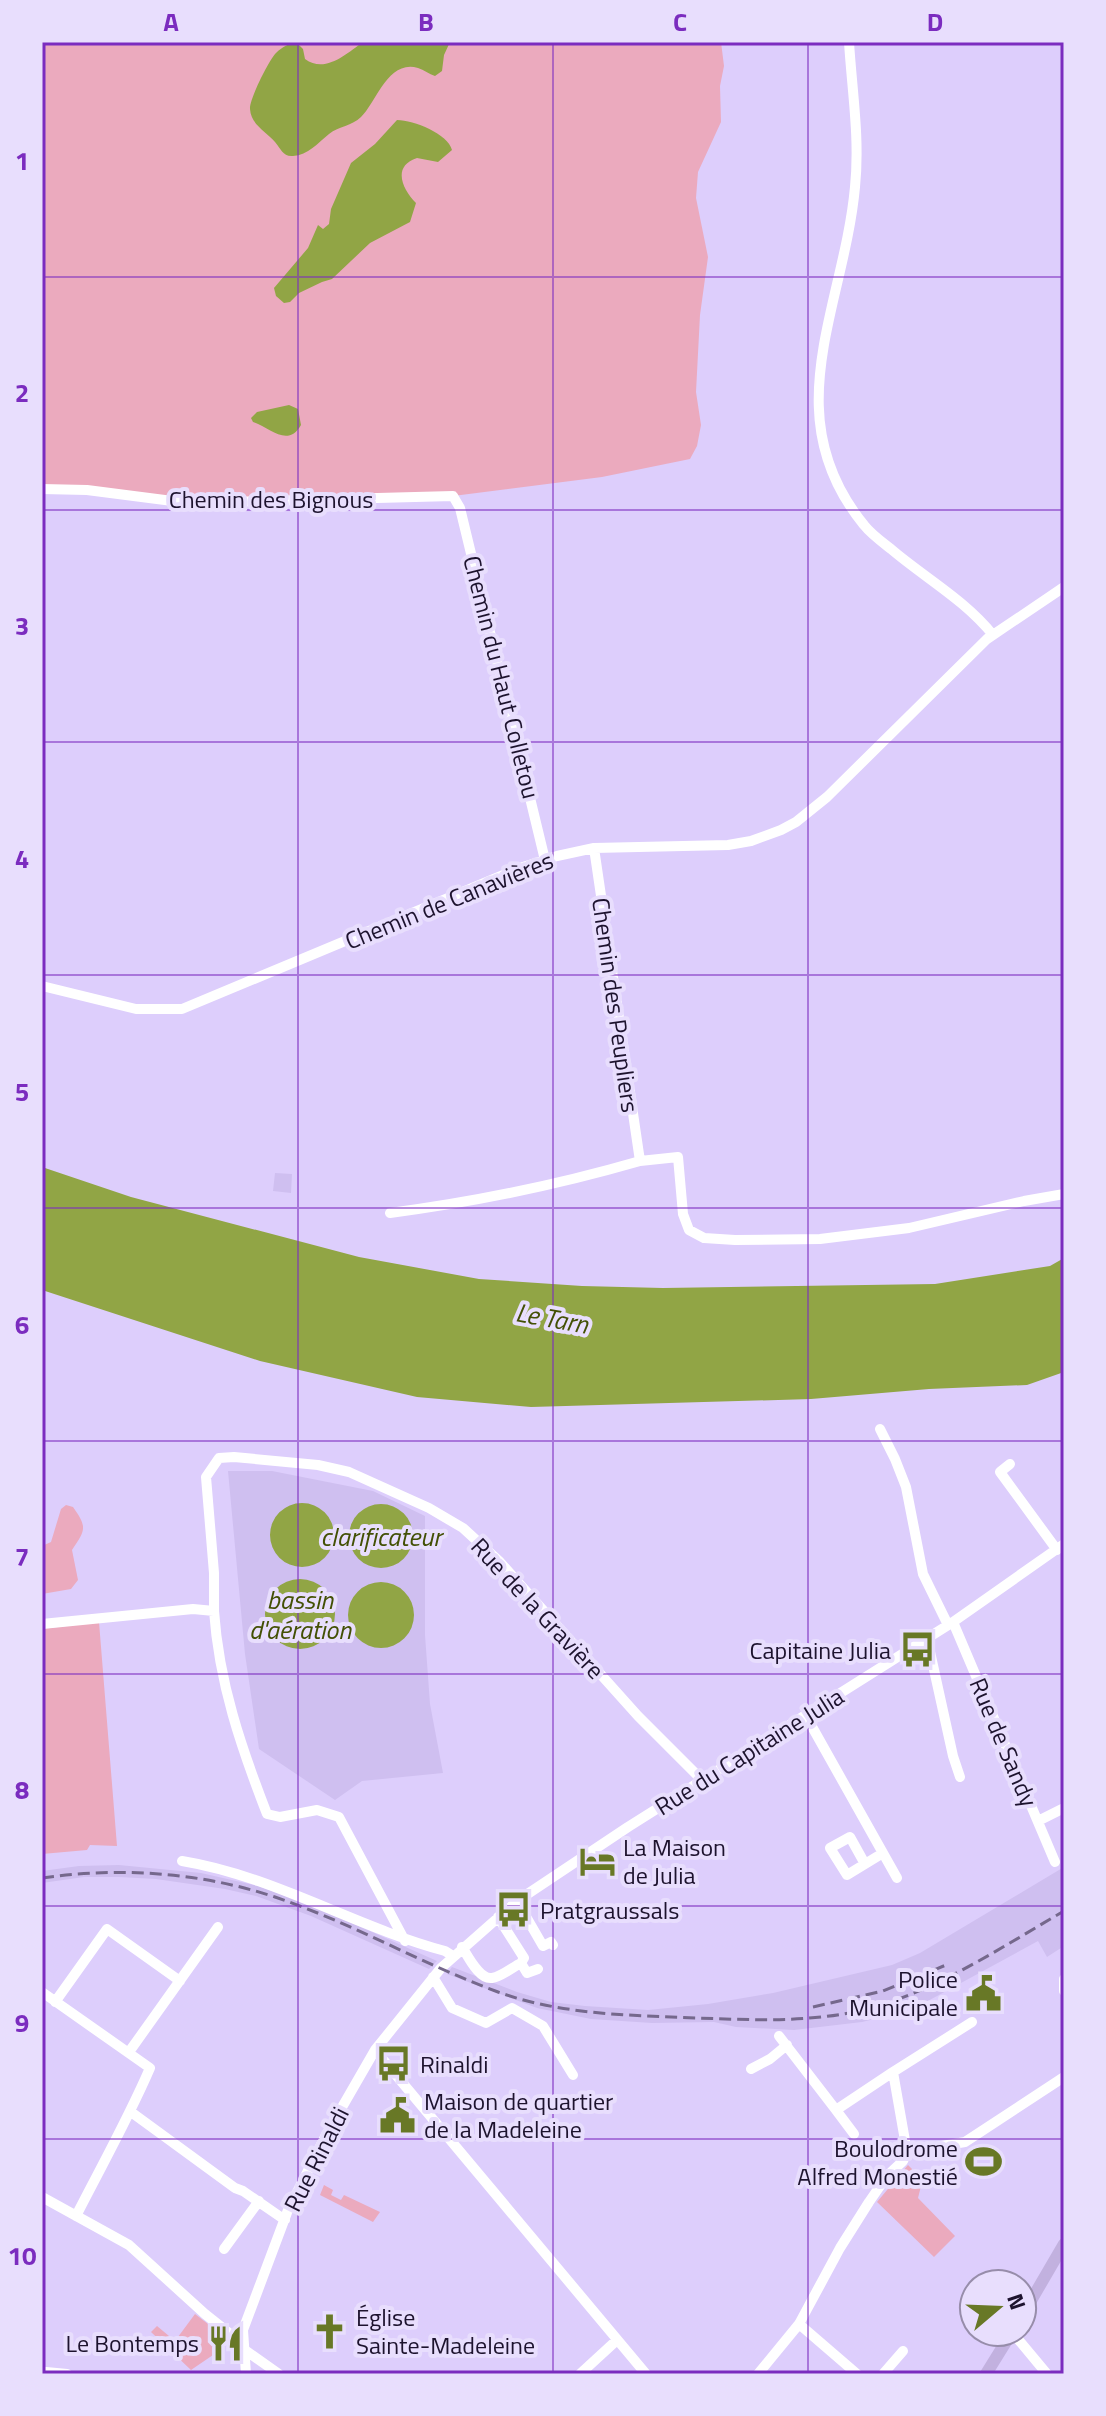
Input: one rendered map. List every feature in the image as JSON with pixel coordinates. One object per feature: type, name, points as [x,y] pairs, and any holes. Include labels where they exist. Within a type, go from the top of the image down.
[{"type":"main road","points":[[1038,2289],[1064,2244]]},
{"type":"main road","points":[[986,2374],[1002,2348]]},
{"type":"street","points":[[849,42],[858,139],[855,190],[839,275],[825,328],[818,403],[822,445],[835,482],[865,527],[977,615],[993,635]]},
{"type":"street","name":"Chemin des Bignous","points":[[42,489],[87,490],[188,503],[453,496]]},
{"type":"street","name":"Chemin du Haut Colletou","points":[[453,496],[460,508],[545,860]]},
{"type":"street","name":"Chemin de Canavières","points":[[42,986],[136,1009],[182,1009],[545,860],[594,848],[728,845],[751,841],[781,830],[827,797],[930,692],[993,635],[1064,587]]},
{"type":"street","name":"Chemin des Peupliers","points":[[594,848],[640,1161]]},
{"type":"street","points":[[390,1213],[442,1207],[573,1180],[640,1161],[678,1157],[683,1214],[689,1230],[704,1238],[777,1242],[876,1233],[1064,1194]]},
{"type":"street","name":"Rue de Sandy","points":[[880,1429],[906,1487],[923,1574],[950,1623],[1055,1862]]},
{"type":"street","name":"Rue de la Gravière","points":[[214,1611],[206,1477],[219,1458],[318,1465],[349,1472],[429,1508],[463,1528],[500,1562],[638,1716],[702,1780]]},
{"type":"street","points":[[1010,1464],[1000,1472],[1061,1547]]},
{"type":"street","name":"Rue du Capitaine Julia","points":[[441,1968],[517,1901],[927,1638],[1061,1547]]},
{"type":"street","points":[[42,1624],[193,1609],[214,1611],[223,1683],[239,1742],[267,1814],[280,1817],[317,1810],[339,1817],[405,1941]]},
{"type":"street","points":[[927,1638],[960,1777]]},
{"type":"street","points":[[806,1716],[897,1878]]},
{"type":"street","points":[[1038,1821],[1064,1808]]},
{"type":"street","points":[[865,1864],[883,1853]]},
{"type":"street","points":[[182,1861],[259,1880],[405,1941],[453,1956]]},
{"type":"street","points":[[517,1901],[543,1946],[551,1942],[553,1945]]},
{"type":"street","points":[[462,1947],[481,1975],[487,1978],[493,1979],[521,1963],[524,1958],[498,1917]]},
{"type":"street","points":[[129,2052],[218,1927]]},
{"type":"street","points":[[55,2002],[107,1929],[180,1981]]},
{"type":"street","points":[[521,1963],[527,1973],[538,1969]]},
{"type":"street","name":"Rue Rinaldi","points":[[246,2374],[243,2330],[285,2220],[326,2135],[375,2050],[441,1968]]},
{"type":"street","points":[[433,1977],[452,2008],[486,2023],[512,2008],[543,2026],[573,2075]]},
{"type":"street","points":[[1064,1979],[1064,1991]]},
{"type":"street","points":[[42,1992],[150,2068],[131,2112],[76,2216]]},
{"type":"street","points":[[836,2110],[972,2022]]},
{"type":"street","points":[[751,2069],[770,2059],[783,2040],[854,2134]]},
{"type":"street","points":[[375,2050],[646,2374]]},
{"type":"street","points":[[758,2374],[799,2324],[869,2202],[887,2176],[903,2161],[907,2152],[893,2072]]},
{"type":"street","points":[[907,2152],[965,2142],[1064,2077]]},
{"type":"street","points":[[131,2112],[235,2188],[285,2220]]},
{"type":"street","points":[[42,2197],[129,2245],[244,2348],[279,2374]]},
{"type":"street","points":[[224,2249],[259,2201]]},
{"type":"street","points":[[799,2324],[857,2374]]},
{"type":"street","points":[[580,2374],[617,2340]]},
{"type":"street","points":[[1025,2348],[1047,2374]]},
{"type":"street","points":[[883,2374],[903,2351]]},
{"type":"street","points":[[46,2372],[67,2374]]},
{"type":"shaded area","points":[[42,42],[721,42],[724,66],[720,86],[721,122],[698,172],[696,198],[708,257],[700,315],[696,392],[701,425],[697,446],[690,459],[602,477],[453,496],[226,503],[42,489]]},
{"type":"shaded area","points":[[275,1173],[292,1174],[291,1193],[273,1191]]},
{"type":"shaded area","points":[[228,1471],[272,1471],[373,1491],[425,1516],[425,1635],[430,1704],[443,1773],[362,1781],[335,1800],[259,1749],[245,1654]]},
{"type":"shaded area","points":[[66,1505],[73,1507],[83,1525],[72,1550],[78,1580],[71,1589],[42,1594],[42,1546],[51,1542],[61,1509]]},
{"type":"shaded area","points":[[99,1622],[117,1846],[90,1845],[87,1850],[42,1854],[42,1629]]},
{"type":"shaded area","points":[[119,1865],[201,1873],[258,1886],[316,1907],[437,1961],[429,1969],[311,1916],[256,1896],[225,1889],[119,1877],[84,1877],[42,1883],[42,1871]]},
{"type":"shaded area","points":[[1064,1867],[1064,1946],[1047,1957],[1038,1941],[926,2002],[862,2022],[794,2030],[736,2027],[714,2022],[652,2023],[591,2019],[537,2008],[447,1974],[452,1967],[551,2002],[648,2010],[773,1993],[892,1965],[920,1953]]},
{"type":"shaded area","points":[[908,2165],[921,2186],[918,2198],[955,2236],[934,2257],[877,2202]]},
{"type":"shaded area","points":[[324,2185],[333,2190],[331,2195],[341,2200],[344,2195],[380,2212],[373,2222],[320,2195]]},
{"type":"shaded area","points":[[195,2314],[208,2324],[212,2335],[220,2335],[218,2339],[223,2343],[213,2355],[191,2370],[151,2332],[157,2326],[175,2341]]},
{"type":"water","points":[[363,42],[450,42],[442,71],[435,76],[418,68],[399,70],[384,84],[367,111],[357,120],[333,131],[303,153],[293,156],[284,154],[256,124],[250,109],[256,89],[273,57],[283,47],[297,43],[303,49],[305,59],[313,63],[328,63]]},
{"type":"water","points":[[397,120],[429,129],[444,139],[452,150],[438,162],[417,158],[404,166],[404,185],[416,203],[410,222],[370,243],[332,279],[284,303],[276,296],[274,288],[308,248],[318,225],[323,229],[329,224],[331,209],[351,163],[375,144]]},
{"type":"water","points":[[289,405],[298,409],[301,425],[290,435],[278,434],[253,422],[251,418],[257,412]]},
{"type":"water","name":"Le Tarn","points":[[42,1167],[131,1197],[359,1257],[479,1279],[663,1288],[935,1284],[1050,1266],[1064,1258],[1064,1372],[1027,1385],[811,1399],[531,1407],[417,1397],[260,1361],[42,1290]]},
{"type":"water","name":"clarificateur","points":[[302,1503],[314,1505],[325,1512],[332,1523],[332,1547],[325,1558],[314,1565],[302,1567],[290,1565],[279,1558],[272,1547],[270,1535],[272,1523],[279,1512],[290,1505]]},
{"type":"water","name":"clarificateur","points":[[381,1504],[393,1506],[404,1513],[411,1524],[411,1548],[404,1559],[393,1566],[381,1568],[369,1566],[358,1559],[351,1548],[349,1536],[351,1524],[358,1513],[369,1506]]},
{"type":"water","name":"bassin d'aération","points":[[300,1579],[319,1585],[329,1595],[335,1614],[329,1633],[319,1643],[300,1649],[281,1643],[271,1633],[265,1614],[271,1595],[281,1585]]},
{"type":"water","name":"bassin d'aération","points":[[387,1582],[405,1591],[412,1602],[412,1628],[405,1639],[394,1646],[375,1648],[357,1639],[350,1628],[348,1609],[357,1591],[368,1584]]},
{"type":"railway","points":[[42,1878],[130,1873],[218,1882],[304,1907],[470,1981],[522,2000],[571,2010],[719,2019],[816,2018],[887,2003],[956,1973],[1064,1911]]},
{"type":"railway","points":[[813,2007],[883,1991],[946,1965]]},
{"type":"place","name":"Capitaine Julia","points":[[917,1650]]},
{"type":"place","name":"La Maison de Julia","points":[[597,1861]]},
{"type":"place","name":"Pratgraussals","points":[[514,1910]]},
{"type":"place","name":"Police Municipale","points":[[984,1993]]},
{"type":"place","name":"Rinaldi","points":[[394,2064]]},
{"type":"place","name":"Maison de quartier de la Madeleine","points":[[398,2115]]},
{"type":"place","name":"Boulodrome Alfred Monestié","points":[[984,2162]]},
{"type":"place","name":"Église Sainte-Madeleine","points":[[330,2331]]},
{"type":"place","name":"Le Bontemps","points":[[225,2343]]}]
